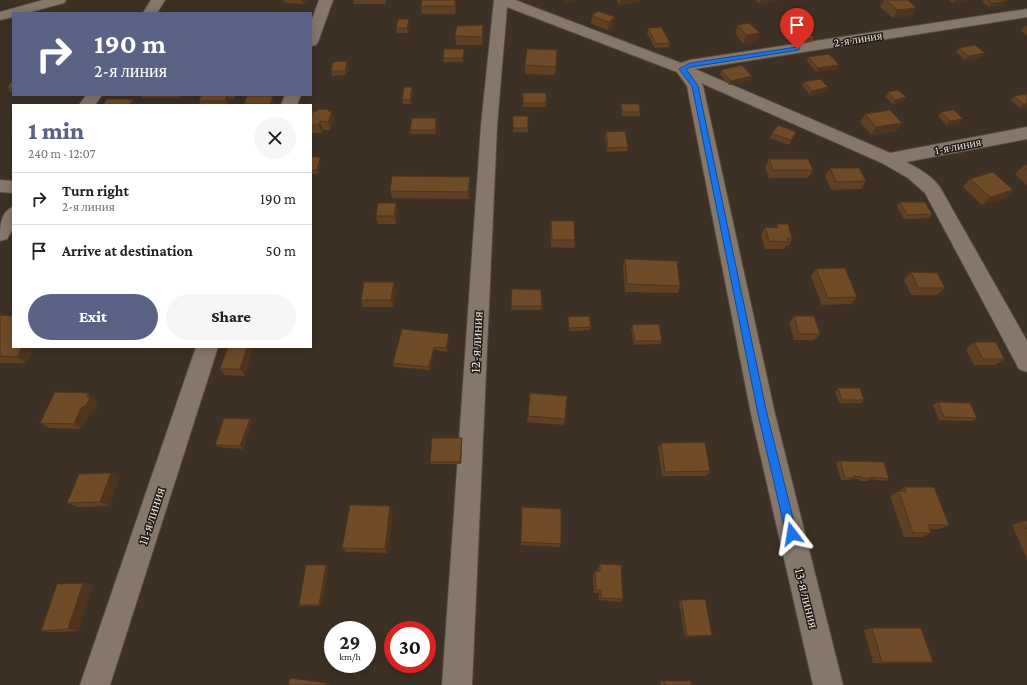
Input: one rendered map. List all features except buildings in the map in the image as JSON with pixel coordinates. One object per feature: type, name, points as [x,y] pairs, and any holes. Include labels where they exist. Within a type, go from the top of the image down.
[{"type":"street","points":[[15,12],[59,0]]},
{"type":"street","points":[[151,12],[158,0]]},
{"type":"street","points":[[312,39],[326,0]]},
{"type":"street","points":[[502,0],[686,67],[888,159],[914,174],[932,189],[1027,362]]},
{"type":"street","name":"12-я линия","points":[[457,685],[488,134],[502,0]]},
{"type":"street","points":[[0,16],[12,13]]},
{"type":"street","name":"2-я линия","points":[[686,67],[1027,13]]},
{"type":"street","name":"13-я линия","points":[[686,67],[695,86],[762,414],[828,685]]},
{"type":"street","name":"1-я линия","points":[[888,159],[1027,133]]},
{"type":"street","points":[[0,186],[12,187]]},
{"type":"street","points":[[0,234],[12,216]]},
{"type":"street","name":"11-я линия","points":[[95,685],[207,348]]},
{"type":"route","points":[[792,534],[762,414],[695,86],[682,69],[690,65],[797,49]]}]
